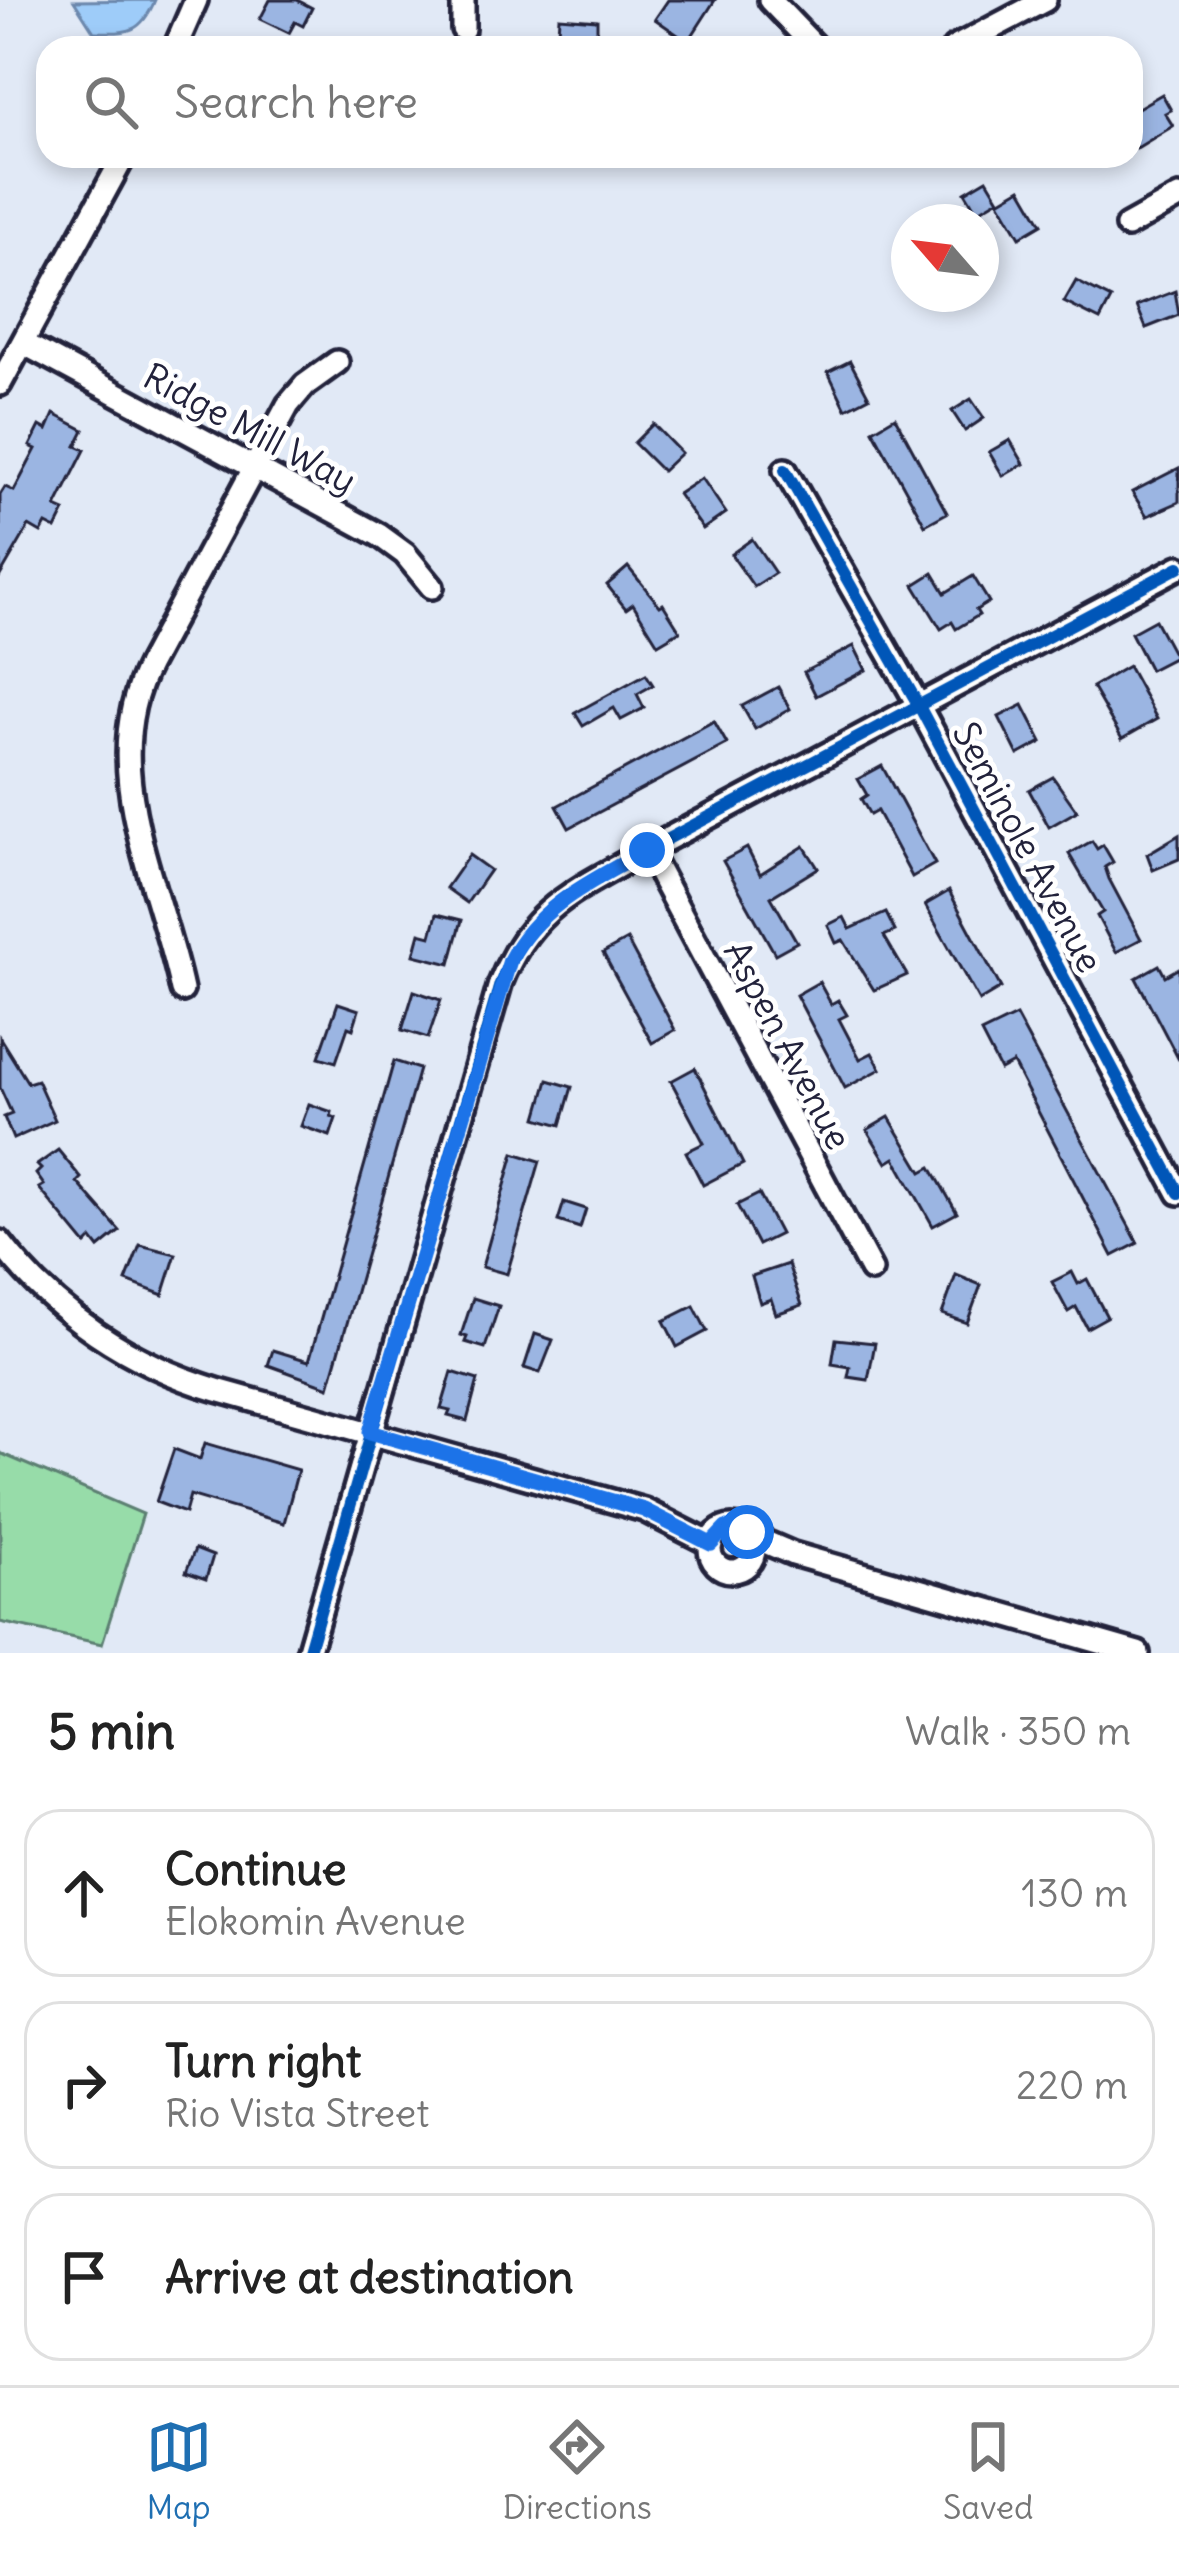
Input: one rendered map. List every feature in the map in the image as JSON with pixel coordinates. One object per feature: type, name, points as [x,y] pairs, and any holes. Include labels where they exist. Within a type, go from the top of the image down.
[{"type":"street","points":[[181,36],[196,0]]},
{"type":"street","points":[[463,0],[463,29]]},
{"type":"street","points":[[770,0],[804,36]]},
{"type":"street","points":[[977,36],[1045,0]]},
{"type":"street","points":[[0,384],[118,168]]},
{"type":"street","points":[[1127,226],[1179,197]]},
{"type":"street","name":"Ridge Mill Way","points":[[23,344],[380,535],[406,554],[432,587]]},
{"type":"street","points":[[182,989],[130,785],[127,726],[140,681],[252,467],[296,394],[337,362]]},
{"type":"street","name":"Seminole Avenue","points":[[785,470],[919,706],[1179,1193]]},
{"type":"street","points":[[308,1653],[510,960],[522,936],[540,917],[647,850],[1179,568]]},
{"type":"street","name":"Aspen Avenue","points":[[647,850],[871,1270]]},
{"type":"street","points":[[0,1242],[48,1296],[129,1354],[188,1381],[644,1510],[711,1544]]},
{"type":"street","points":[[793,1554],[752,1560],[741,1569],[727,1570],[712,1558],[711,1544],[726,1528],[740,1529],[793,1554],[1138,1653]]},
{"type":"street","points":[[751,1536],[752,1560]]},
{"type":"green space","points":[[0,1453],[143,1514],[102,1644],[0,1622]]},
{"type":"water","points":[[155,0],[139,25],[116,32],[94,32],[74,1]]},
{"type":"building","points":[[270,0],[297,0],[312,8],[303,26],[295,22],[289,33],[260,19]]},
{"type":"building","points":[[668,0],[715,0],[692,36],[679,36],[655,19]]},
{"type":"building","points":[[559,17],[597,20],[597,36],[558,36]]},
{"type":"building","points":[[1162,94],[1173,126],[1143,144],[1143,105]]},
{"type":"building","points":[[987,179],[999,199],[972,204],[965,192]]},
{"type":"building","points":[[1021,188],[1042,224],[1020,237],[999,201]]},
{"type":"building","points":[[1076,281],[1111,299],[1100,320],[1064,302]]},
{"type":"building","points":[[1175,291],[1179,315],[1146,328],[1137,306]]},
{"type":"building","points":[[850,361],[869,397],[846,409],[828,372]]},
{"type":"building","points":[[971,399],[984,418],[965,431],[952,411]]},
{"type":"building","points":[[54,414],[84,430],[76,446],[85,450],[56,507],[65,511],[56,529],[46,524],[41,533],[29,526],[0,576],[0,495],[5,487],[14,491],[36,449],[30,446],[40,426],[47,430]]},
{"type":"building","points":[[895,417],[947,513],[925,525],[873,430]]},
{"type":"building","points":[[653,424],[681,453],[662,471],[634,443]]},
{"type":"building","points":[[1010,440],[1024,464],[1003,476],[989,452]]},
{"type":"building","points":[[1179,468],[1179,502],[1147,516],[1132,492]]},
{"type":"building","points":[[702,478],[726,513],[703,529],[678,494]]},
{"type":"building","points":[[752,539],[775,573],[754,587],[731,554]]},
{"type":"building","points":[[628,567],[663,604],[680,631],[658,644],[633,604],[626,609],[607,585]]},
{"type":"building","points":[[933,573],[945,593],[973,576],[989,602],[976,610],[979,615],[956,629],[952,622],[941,629],[914,585]]},
{"type":"building","points":[[1155,620],[1175,657],[1150,670],[1131,633]]},
{"type":"building","points":[[854,646],[866,670],[816,696],[804,672]]},
{"type":"building","points":[[1128,666],[1157,719],[1122,739],[1092,687]]},
{"type":"building","points":[[646,674],[653,685],[637,694],[644,708],[621,720],[614,708],[583,726],[575,713]]},
{"type":"building","points":[[778,687],[790,709],[755,729],[742,706]]},
{"type":"building","points":[[1023,705],[1042,742],[1018,755],[999,717]]},
{"type":"building","points":[[714,721],[727,744],[569,828],[557,806]]},
{"type":"building","points":[[882,766],[935,864],[912,877],[877,811],[870,815],[861,799],[867,795],[858,779]]},
{"type":"building","points":[[1053,777],[1077,811],[1049,827],[1029,790]]},
{"type":"building","points":[[1179,835],[1179,859],[1153,870],[1147,854]]},
{"type":"building","points":[[1092,841],[1097,849],[1103,845],[1113,862],[1105,867],[1109,879],[1141,939],[1116,952],[1097,916],[1103,912],[1069,854]]},
{"type":"building","points":[[804,846],[818,868],[771,897],[797,942],[775,954],[723,861],[747,848],[760,874]]},
{"type":"building","points":[[469,855],[490,870],[467,903],[446,888]]},
{"type":"building","points":[[949,891],[1001,988],[979,1001],[925,905]]},
{"type":"building","points":[[886,913],[895,931],[884,936],[907,975],[874,990],[843,940],[836,943],[828,925],[844,917],[850,929]]},
{"type":"building","points":[[437,914],[462,920],[450,964],[414,955],[420,933],[431,936]]},
{"type":"building","points":[[627,940],[675,1030],[652,1043],[603,953]]},
{"type":"building","points":[[1159,965],[1165,976],[1179,968],[1179,1060],[1136,978]]},
{"type":"building","points":[[819,982],[831,1004],[838,1000],[847,1015],[839,1019],[860,1059],[872,1053],[881,1069],[845,1088],[796,995]]},
{"type":"building","points":[[414,991],[441,1000],[428,1038],[402,1030]]},
{"type":"building","points":[[338,1003],[359,1010],[336,1062],[319,1057]]},
{"type":"building","points":[[1016,1016],[1138,1243],[1113,1256],[1013,1063],[1000,1070],[981,1033]]},
{"type":"building","points":[[0,1038],[28,1083],[37,1080],[55,1120],[13,1139],[4,1117],[12,1114],[0,1088]]},
{"type":"building","points":[[394,1061],[419,1069],[329,1387],[268,1365],[273,1350],[309,1361]]},
{"type":"building","points":[[695,1068],[743,1164],[703,1185],[686,1152],[704,1143],[671,1081]]},
{"type":"building","points":[[548,1080],[572,1087],[561,1125],[537,1118]]},
{"type":"building","points":[[309,1104],[336,1118],[330,1136],[301,1126]]},
{"type":"building","points":[[889,1117],[922,1172],[931,1167],[957,1213],[933,1226],[895,1158],[887,1163],[867,1130]]},
{"type":"building","points":[[58,1150],[81,1178],[77,1182],[120,1231],[99,1248],[92,1239],[86,1245],[39,1188],[44,1185],[36,1174],[41,1169],[37,1165]]},
{"type":"building","points":[[514,1153],[540,1161],[507,1274],[482,1267]]},
{"type":"building","points":[[759,1194],[780,1234],[758,1245],[737,1205]]},
{"type":"building","points":[[564,1202],[586,1209],[580,1228],[558,1221]]},
{"type":"building","points":[[140,1245],[176,1254],[163,1295],[126,1281]]},
{"type":"building","points":[[788,1264],[802,1305],[776,1314],[771,1299],[760,1303],[752,1276]]},
{"type":"building","points":[[1072,1272],[1078,1284],[1087,1279],[1107,1317],[1087,1328],[1076,1307],[1068,1312],[1052,1282]]},
{"type":"building","points":[[956,1275],[981,1285],[967,1323],[942,1314]]},
{"type":"building","points":[[473,1298],[499,1306],[485,1348],[465,1342],[467,1337],[461,1335]]},
{"type":"building","points":[[694,1306],[707,1331],[677,1347],[664,1321]]},
{"type":"building","points":[[535,1334],[553,1340],[540,1373],[524,1368]]},
{"type":"building","points":[[836,1339],[875,1343],[868,1380],[848,1377],[850,1367],[832,1364]]},
{"type":"building","points":[[452,1372],[478,1380],[467,1421],[441,1409]]},
{"type":"building","points":[[205,1443],[298,1470],[284,1523],[190,1495],[185,1513],[156,1502],[174,1449],[200,1459]]},
{"type":"building","points":[[195,1549],[213,1556],[206,1579],[186,1572]]},
{"type":"cycle path","points":[[785,470],[919,706],[1179,1193]]},
{"type":"cycle path","points":[[308,1653],[500,984],[526,935],[559,902],[599,877],[1179,567]]},
{"type":"route","points":[[647,850],[561,900],[522,936],[510,960],[370,1432],[644,1510],[711,1544],[726,1528],[747,1532]]}]
